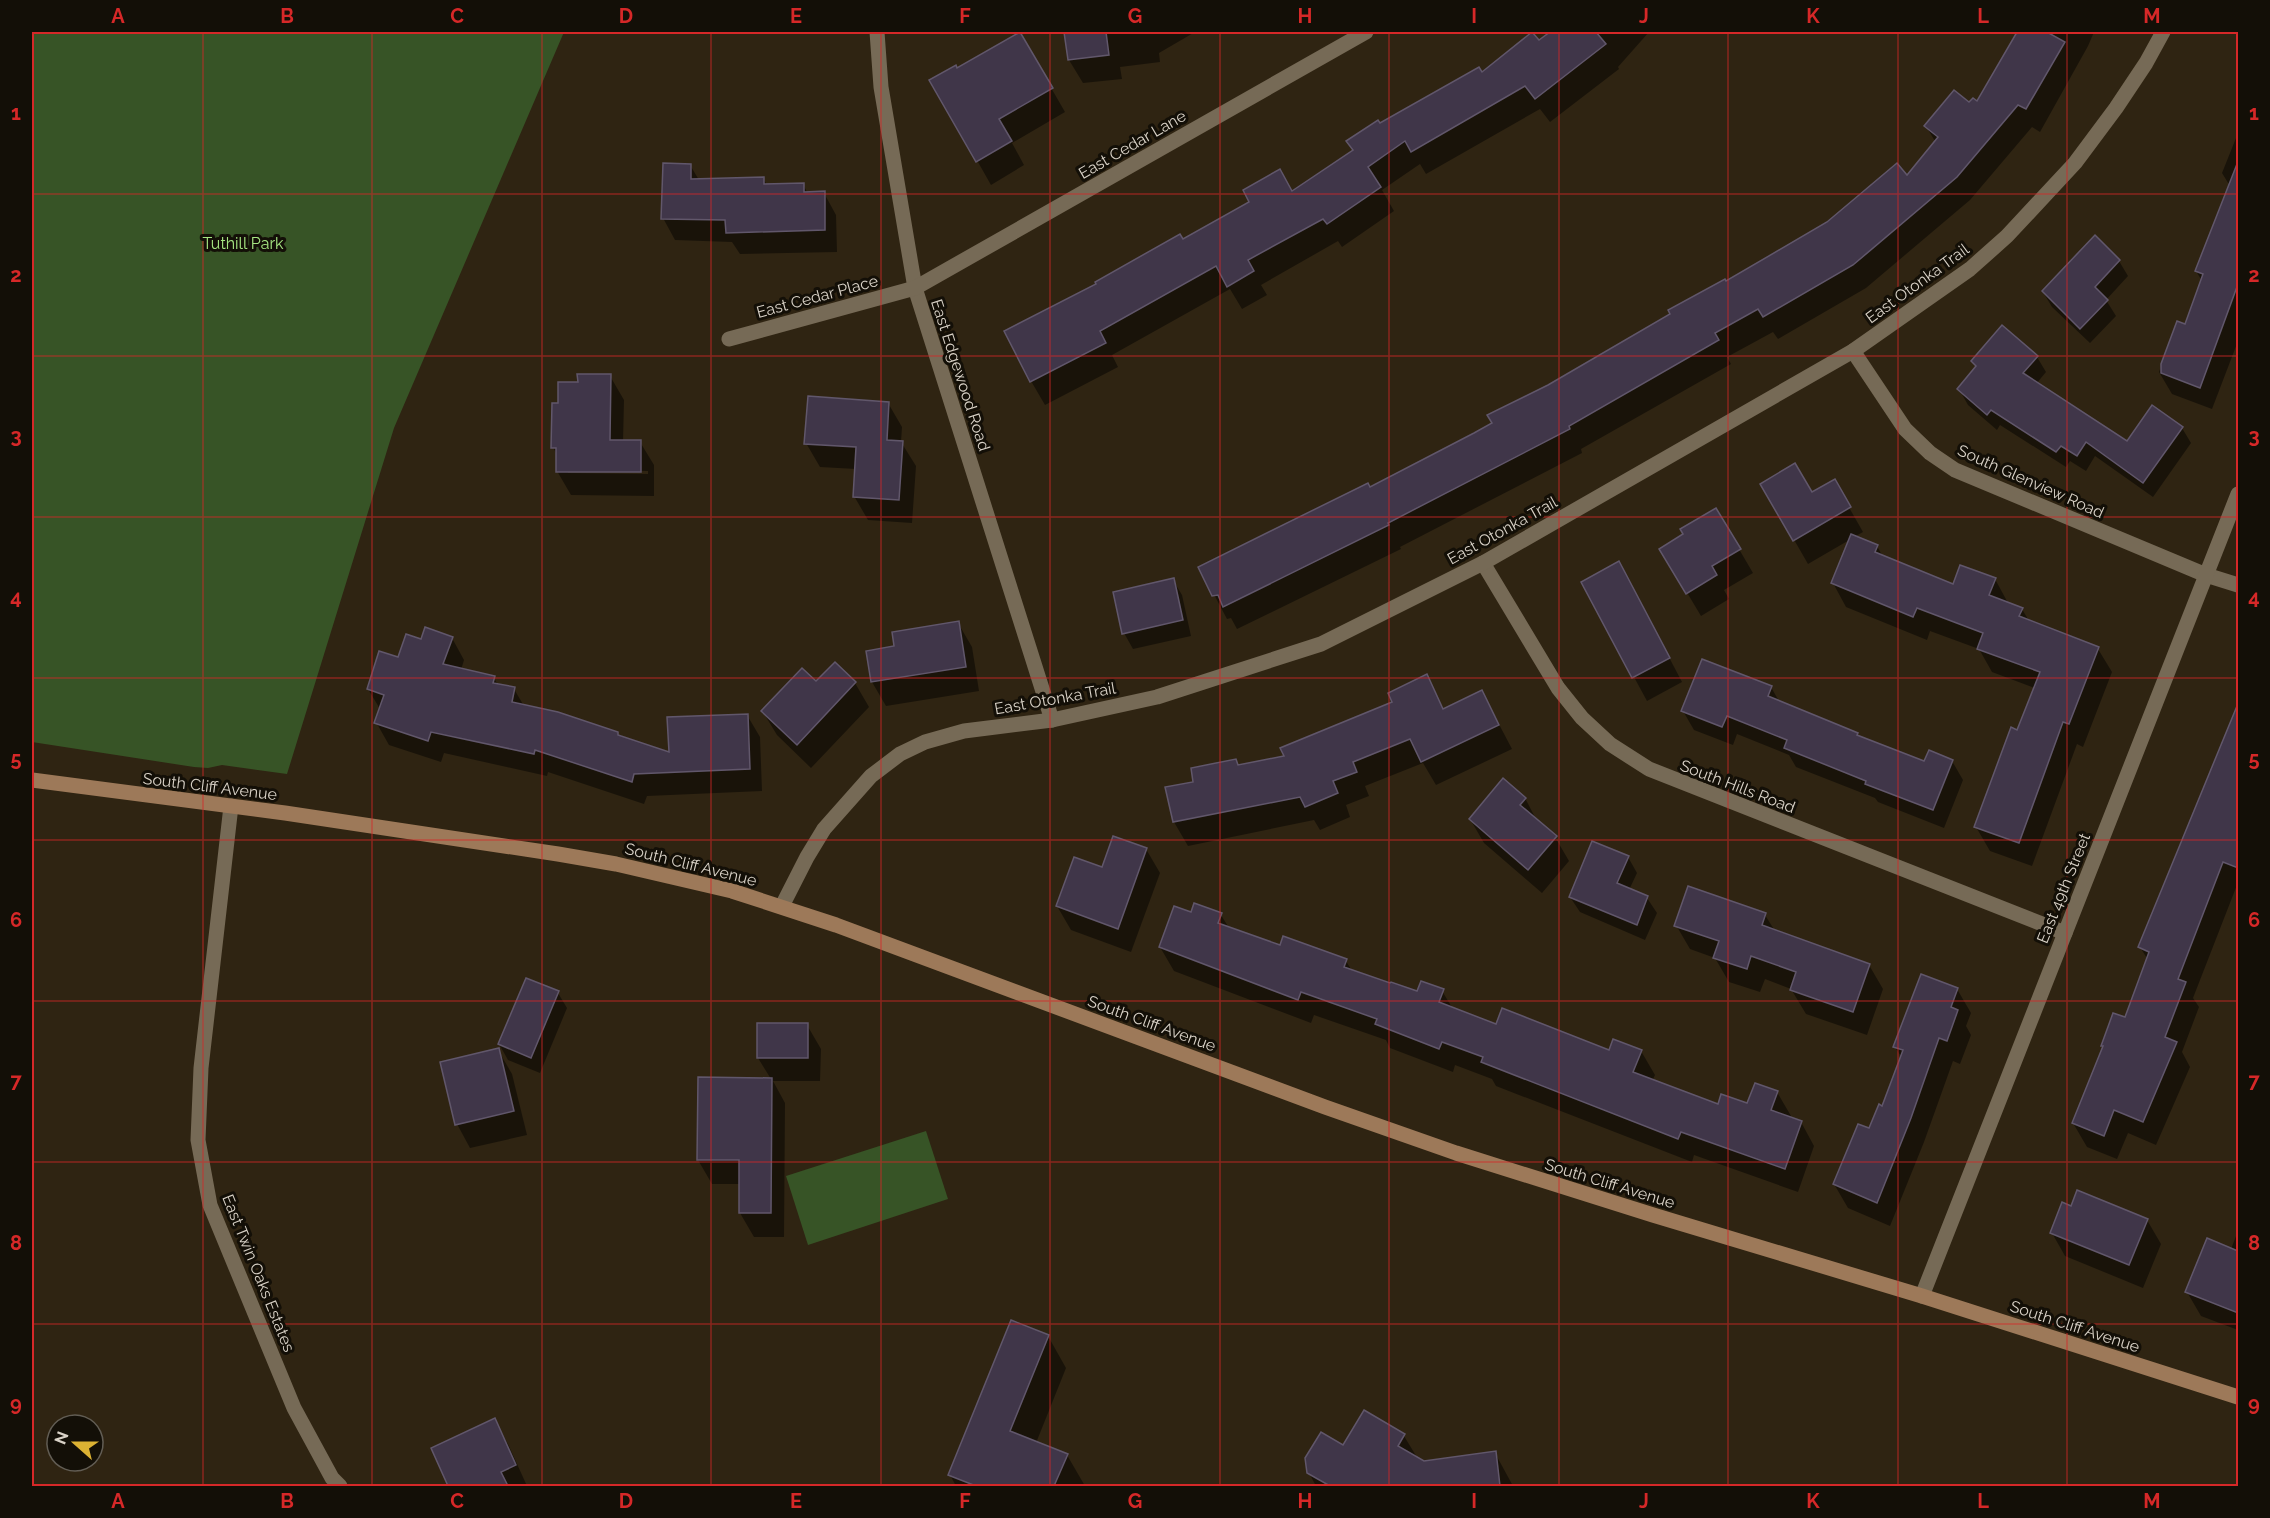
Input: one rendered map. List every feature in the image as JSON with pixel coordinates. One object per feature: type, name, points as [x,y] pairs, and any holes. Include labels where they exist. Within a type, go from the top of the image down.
[{"type":"main road","name":"South Cliff Avenue","points":[[32,780],[231,806],[616,864],[732,891],[782,906],[1325,1107],[1456,1153],[1631,1209],[1922,1296],[2238,1397]]},
{"type":"street","name":"East Edgewood Road","points":[[877,32],[881,87],[915,288],[1052,720]]},
{"type":"street","name":"East Cedar Lane","points":[[915,288],[1366,32]]},
{"type":"street","name":"East Otonka Trail","points":[[782,906],[824,829],[871,776],[900,754],[926,742],[964,731],[1052,720],[1157,697],[1321,644],[1483,563],[1853,351],[1970,269],[2007,236],[2075,163],[2122,99],[2163,32]]},
{"type":"street","name":"East Cedar Place","points":[[729,339],[915,288]]},
{"type":"street","name":"South Glenview Road","points":[[1853,351],[1905,429],[1930,453],[1955,470],[2206,575],[2238,585]]},
{"type":"street","name":"East 49th Street","points":[[1922,1296],[2238,494]]},
{"type":"street","name":"South Hills Road","points":[[1483,563],[1558,688],[1582,718],[1610,744],[1649,770],[2065,933]]},
{"type":"street","name":"East Twin Oaks Estates","points":[[231,806],[201,1068],[198,1140],[210,1205],[294,1408],[332,1478],[340,1486]]},
{"type":"green space","name":"Tuthill Park","points":[[32,32],[564,32],[394,428],[287,774],[222,765],[208,768],[194,767],[32,742]]},
{"type":"green space","points":[[926,1131],[948,1199],[808,1245],[786,1176]]},
{"type":"building","points":[[1020,32],[1053,88],[999,119],[1012,141],[976,162],[929,80],[956,65],[957,68]]},
{"type":"building","points":[[1064,32],[1106,32],[1109,55],[1068,60]]},
{"type":"building","points":[[1532,32],[1539,40],[1550,32],[1596,32],[1606,44],[1535,99],[1525,86],[1411,152],[1405,141],[1368,167],[1381,187],[1327,224],[1323,219],[1248,260],[1254,271],[1227,287],[1216,266],[1100,331],[1106,343],[1030,382],[1004,331],[1096,284],[1095,282],[1180,234],[1183,239],[1249,202],[1243,190],[1280,169],[1292,191],[1353,150],[1346,141],[1378,120],[1380,123],[1479,67],[1482,72]]},
{"type":"building","points":[[2017,32],[2047,32],[2065,42],[2026,109],[2018,105],[1957,177],[1853,265],[1763,317],[1758,309],[1715,333],[1719,340],[1569,426],[1570,429],[1388,523],[1389,525],[1223,607],[1218,595],[1212,596],[1198,567],[1368,483],[1370,487],[1474,433],[1492,423],[1487,415],[1548,385],[1670,314],[1668,310],[1725,279],[1726,281],[1827,222],[1897,163],[1907,175],[1938,137],[1924,126],[1954,90],[1969,102],[1973,98],[1977,101]]},
{"type":"building","points":[[663,163],[691,164],[691,179],[764,177],[764,184],[804,183],[804,192],[825,191],[825,230],[726,233],[725,220],[661,219]]},
{"type":"building","points":[[2237,164],[2238,284],[2200,388],[2161,373],[2161,364],[2177,321],[2185,324],[2203,274],[2195,271]]},
{"type":"building","points":[[2095,235],[2120,260],[2095,287],[2108,300],[2080,329],[2042,291]]},
{"type":"building","points":[[2002,325],[2038,356],[2023,373],[2127,441],[2152,405],[2183,427],[2143,483],[2086,442],[2077,456],[2061,446],[2056,452],[1991,410],[1987,415],[1957,389],[1976,366],[1971,361]]},
{"type":"building","points":[[577,374],[611,374],[610,440],[641,440],[641,472],[556,472],[556,448],[551,448],[552,403],[558,403],[558,382],[578,382]]},
{"type":"building","points":[[808,396],[889,402],[887,440],[903,441],[899,500],[853,497],[856,447],[804,444]]},
{"type":"building","points":[[1795,463],[1812,492],[1835,479],[1851,507],[1793,541],[1760,484]]},
{"type":"building","points":[[1716,508],[1741,549],[1712,566],[1717,575],[1686,594],[1659,549],[1683,534],[1680,529]]},
{"type":"building","points":[[1851,534],[1878,545],[1875,552],[1953,584],[1960,565],[1996,578],[1989,595],[2023,608],[2019,616],[2099,647],[2069,724],[2063,722],[2019,843],[1974,827],[2011,727],[2017,730],[2040,672],[1977,649],[1983,633],[1917,608],[1913,617],[1831,583]]},
{"type":"building","points":[[1619,561],[1670,658],[1632,678],[1581,582]]},
{"type":"building","points":[[1174,578],[1183,620],[1122,634],[1113,592]]},
{"type":"building","points":[[959,621],[966,667],[871,682],[866,651],[894,646],[892,632]]},
{"type":"building","points":[[425,627],[453,637],[443,664],[495,676],[493,683],[515,687],[512,702],[558,712],[669,752],[667,717],[748,714],[750,769],[634,774],[632,782],[535,750],[534,754],[431,732],[428,741],[374,723],[384,695],[367,689],[379,651],[398,657],[406,634],[421,639]]},
{"type":"building","points":[[1702,659],[1772,686],[1768,696],[1858,733],[1857,735],[1924,761],[1929,750],[1953,760],[1933,810],[1865,784],[1866,781],[1784,748],[1787,740],[1727,716],[1722,727],[1681,711]]},
{"type":"building","points":[[835,662],[856,682],[797,745],[761,711],[802,668],[816,681]]},
{"type":"building","points":[[1427,674],[1443,709],[1482,690],[1499,725],[1421,762],[1410,739],[1353,762],[1357,772],[1333,781],[1338,793],[1305,807],[1300,797],[1173,822],[1165,787],[1193,782],[1191,768],[1236,759],[1238,765],[1284,756],[1280,748],[1392,702],[1388,693]]},
{"type":"building","points":[[2237,706],[2238,868],[2223,862],[2178,979],[2186,982],[2165,1037],[2177,1042],[2143,1122],[2114,1110],[2104,1136],[2072,1123],[2103,1046],[2101,1046],[2113,1013],[2125,1017],[2149,952],[2138,947]]},
{"type":"building","points":[[1503,778],[1526,798],[1520,805],[1557,836],[1528,870],[1469,819]]},
{"type":"building","points":[[1113,836],[1147,848],[1118,929],[1056,906],[1074,857],[1102,867]]},
{"type":"building","points":[[1592,841],[1629,856],[1617,883],[1648,896],[1637,925],[1569,897]]},
{"type":"building","points":[[1688,886],[1766,913],[1762,925],[1870,964],[1853,1012],[1790,990],[1796,972],[1751,956],[1747,969],[1713,958],[1719,941],[1674,926]]},
{"type":"building","points":[[1194,903],[1222,913],[1218,923],[1280,945],[1283,936],[1347,959],[1344,967],[1390,983],[1417,991],[1421,981],[1444,989],[1439,1002],[1496,1024],[1502,1008],[1609,1050],[1613,1039],[1642,1050],[1633,1072],[1718,1104],[1721,1094],[1747,1103],[1755,1083],[1778,1091],[1771,1110],[1802,1121],[1785,1169],[1681,1132],[1678,1139],[1481,1062],[1483,1057],[1442,1042],[1439,1049],[1375,1024],[1377,1019],[1301,992],[1298,1000],[1159,947],[1174,906],[1191,912]]},
{"type":"building","points":[[1921,974],[1958,988],[1951,1007],[1958,1010],[1947,1041],[1939,1038],[1911,1118],[1877,1203],[1833,1184],[1858,1124],[1869,1128],[1879,1104],[1882,1106],[1903,1050],[1893,1047]]},
{"type":"building","points":[[526,978],[559,991],[531,1058],[498,1044]]},
{"type":"building","points":[[757,1023],[808,1023],[808,1058],[757,1058]]},
{"type":"building","points":[[499,1048],[514,1111],[455,1125],[440,1062]]},
{"type":"building","points":[[698,1077],[772,1078],[771,1213],[739,1213],[739,1160],[697,1160]]},
{"type":"building","points":[[2077,1190],[2148,1219],[2129,1265],[2050,1233],[2062,1202],[2071,1206]]},
{"type":"building","points":[[2207,1238],[2238,1251],[2238,1313],[2185,1292]]},
{"type":"building","points":[[1011,1320],[1049,1335],[1010,1431],[1068,1454],[1054,1486],[976,1486],[948,1475]]},
{"type":"building","points":[[1364,1410],[1405,1434],[1398,1446],[1424,1461],[1496,1451],[1500,1486],[1330,1486],[1307,1473],[1305,1458],[1321,1432],[1343,1445]]},
{"type":"building","points":[[495,1418],[516,1465],[501,1472],[508,1486],[448,1486],[431,1448]]}]
